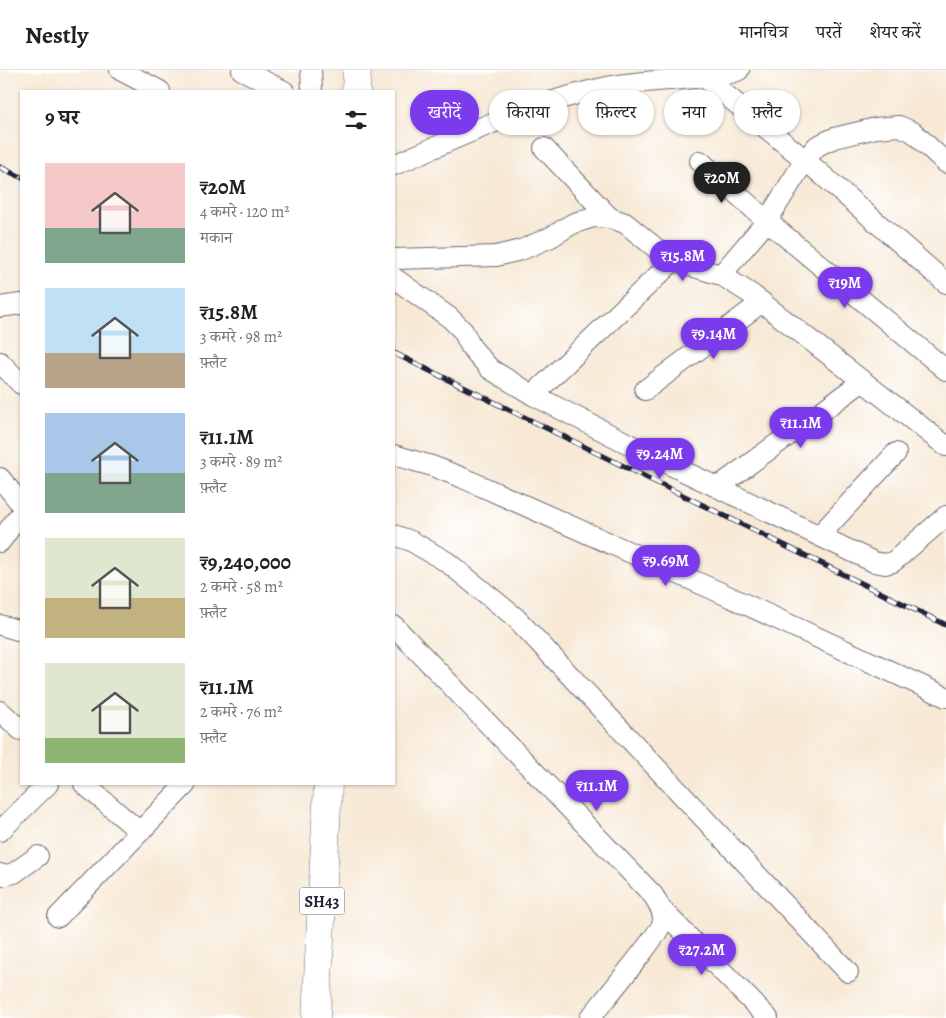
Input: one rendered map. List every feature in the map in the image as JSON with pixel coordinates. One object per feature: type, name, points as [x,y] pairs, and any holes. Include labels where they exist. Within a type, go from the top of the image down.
[{"type":"main road","points":[[356,90],[357,70]]},
{"type":"main road","name":"SH43","points":[[316,1018],[328,785]]},
{"type":"street","points":[[120,70],[158,90]]},
{"type":"street","points":[[311,70],[312,90]]},
{"type":"street","points":[[395,165],[498,121],[570,96],[609,87],[704,77],[734,73],[739,70]]},
{"type":"street","points":[[245,71],[282,90]]},
{"type":"street","points":[[704,77],[805,160],[946,283]]},
{"type":"street","points":[[721,275],[767,221],[805,160],[817,146],[834,138],[876,128],[899,126],[914,132],[946,163]]},
{"type":"street","points":[[544,148],[610,218]]},
{"type":"street","points":[[700,161],[767,221],[946,370]]},
{"type":"street","points":[[395,259],[496,256],[522,250],[572,224],[593,217],[610,218],[625,223],[668,258],[721,275],[732,281],[762,302],[946,446]]},
{"type":"street","points":[[532,395],[674,260]]},
{"type":"street","points":[[395,279],[450,318],[463,331],[471,347],[490,369],[532,395],[658,459],[874,562],[885,564],[893,562],[946,516]]},
{"type":"street","points":[[646,390],[762,302]]},
{"type":"street","points":[[0,307],[20,304]]},
{"type":"street","points":[[0,362],[20,383]]},
{"type":"street","points":[[718,488],[863,381]]},
{"type":"street","points":[[819,536],[896,453]]},
{"type":"street","points":[[395,455],[432,466],[472,482],[719,592],[946,697]]},
{"type":"street","points":[[0,478],[20,503]]},
{"type":"street","points":[[0,542],[20,514]]},
{"type":"street","points":[[395,535],[411,541],[447,562],[516,618],[848,972]]},
{"type":"street","points":[[0,625],[20,631]]},
{"type":"street","points":[[395,627],[653,896],[662,910],[768,1018]]},
{"type":"street","points":[[0,711],[20,729]]},
{"type":"street","points":[[0,831],[47,785]]},
{"type":"street","points":[[85,785],[140,832]]},
{"type":"street","points":[[58,917],[185,785]]},
{"type":"street","points":[[0,874],[2,876],[14,873],[38,856]]},
{"type":"street","points":[[590,1018],[654,937],[663,922],[662,910]]},
{"type":"railway","points":[[0,167],[20,177]]},
{"type":"railway","points":[[395,353],[946,625]]}]
